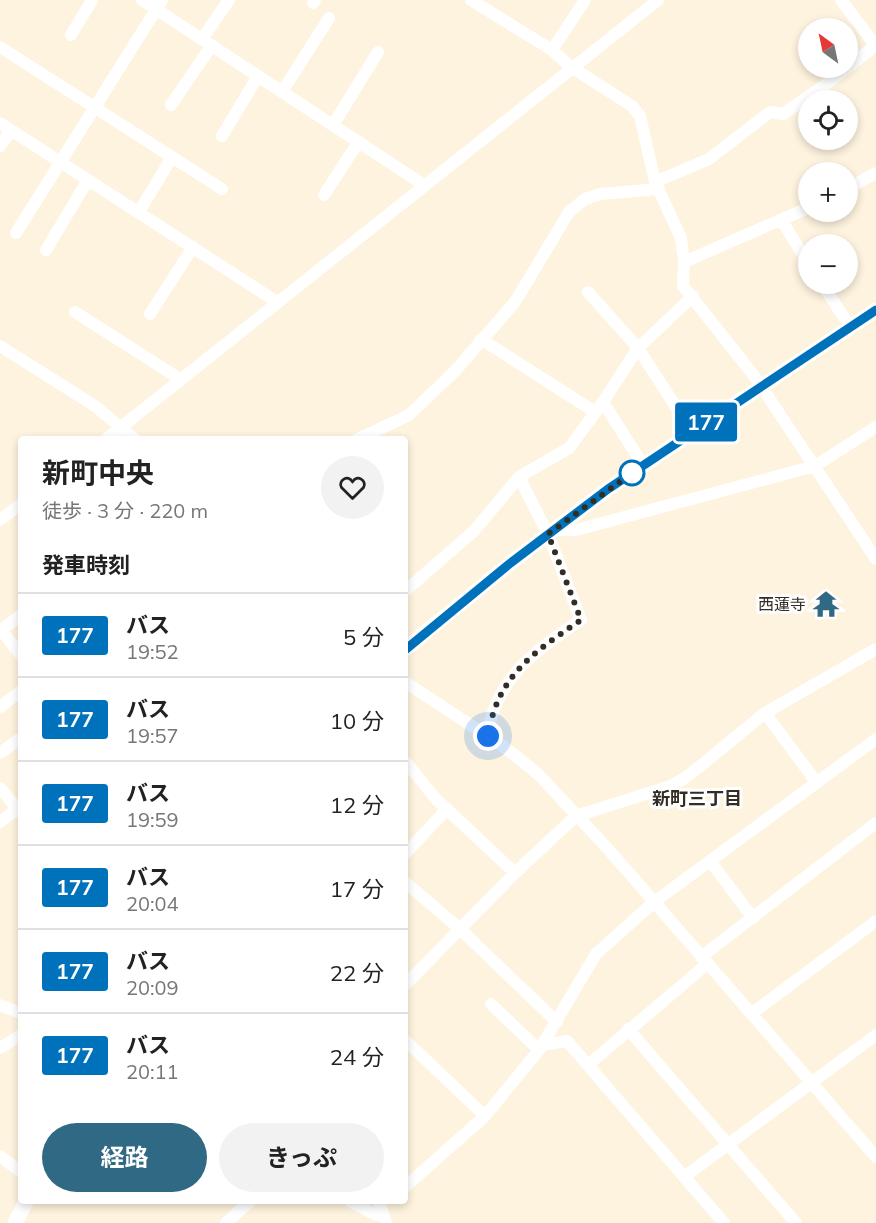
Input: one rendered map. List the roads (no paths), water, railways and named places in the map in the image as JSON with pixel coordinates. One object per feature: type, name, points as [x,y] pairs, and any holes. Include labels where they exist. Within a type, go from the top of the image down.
[{"type":"main road","points":[[408,648],[551,532],[643,465],[876,310]]},
{"type":"main road","points":[[15,1223],[25,1204]]},
{"type":"street","points":[[71,34],[92,0]]},
{"type":"street","points":[[142,0],[159,5],[207,42],[424,184]]},
{"type":"street","points":[[171,105],[229,0]]},
{"type":"street","points":[[471,0],[552,50],[571,67],[632,106],[640,116],[657,186],[681,238],[684,261],[683,286],[761,386],[876,559]]},
{"type":"street","points":[[552,50],[585,0]]},
{"type":"street","points":[[110,436],[657,0]]},
{"type":"street","points":[[364,436],[409,415],[455,371],[515,302],[569,212],[585,199],[600,194],[657,186],[709,159],[771,112],[783,114],[828,83],[876,45],[842,0]]},
{"type":"street","points":[[16,233],[59,161],[159,5]]},
{"type":"street","points":[[282,92],[328,18]]},
{"type":"street","points":[[0,47],[222,189]]},
{"type":"street","points":[[333,125],[378,52]]},
{"type":"street","points":[[222,136],[258,76]]},
{"type":"street","points":[[0,146],[5,127],[277,302]]},
{"type":"street","points":[[324,195],[359,141]]},
{"type":"street","points":[[139,212],[172,157]]},
{"type":"street","points":[[858,183],[876,173]]},
{"type":"street","points":[[46,250],[88,180]]},
{"type":"street","points":[[684,261],[798,213]]},
{"type":"street","points":[[782,220],[798,246]]},
{"type":"street","points":[[150,314],[193,247]]},
{"type":"street","points":[[588,292],[638,348],[692,432]]},
{"type":"street","points":[[828,294],[850,328]]},
{"type":"street","points":[[408,588],[474,531],[519,477],[569,448],[638,348],[693,296]]},
{"type":"street","points":[[75,312],[180,379]]},
{"type":"street","points":[[481,339],[599,407],[643,465]]},
{"type":"street","points":[[0,346],[122,426],[132,436]]},
{"type":"street","points":[[551,532],[576,530],[815,466],[876,428]]},
{"type":"street","points":[[488,736],[490,719],[500,691],[507,682],[540,648],[581,620],[551,532],[519,477]]},
{"type":"street","points":[[0,520],[18,506]]},
{"type":"street","points":[[18,617],[0,631],[18,652]]},
{"type":"street","points":[[408,982],[515,873],[576,816],[671,786],[688,776],[765,713],[876,649]]},
{"type":"street","points":[[408,684],[488,736],[538,774],[654,902],[876,1157]]},
{"type":"street","points":[[0,707],[18,693]]},
{"type":"street","points":[[765,713],[816,783]]},
{"type":"street","points":[[0,753],[18,740]]},
{"type":"street","points":[[408,1184],[485,1116],[541,1047],[596,954],[654,902],[816,783],[874,744]]},
{"type":"street","points":[[408,764],[447,809],[515,873]]},
{"type":"street","points":[[0,788],[18,807]]},
{"type":"street","points":[[408,851],[447,809]]},
{"type":"street","points":[[0,822],[18,810]]},
{"type":"street","points":[[588,1065],[753,918],[876,823]]},
{"type":"street","points":[[710,861],[753,918]]},
{"type":"street","points":[[408,885],[460,929],[556,1022]]},
{"type":"street","points":[[752,1014],[876,921]]},
{"type":"street","points":[[491,1004],[541,1047]]},
{"type":"street","points":[[0,1005],[18,1012]]},
{"type":"street","points":[[628,1029],[796,1223]]},
{"type":"street","points":[[684,1177],[876,1035]]},
{"type":"street","points":[[0,1047],[18,1037]]},
{"type":"street","points":[[541,1047],[567,1041],[724,1223]]},
{"type":"street","points":[[408,1043],[485,1116]]},
{"type":"street","points":[[0,1156],[18,1170]]},
{"type":"street","points":[[226,1223],[247,1204]]},
{"type":"street","points":[[363,1204],[381,1207],[386,1223]]},
{"type":"place","name":"西蓮寺","points":[[826,604]]},
{"type":"district","name":"新町三丁目","points":[[697,799]]}]
